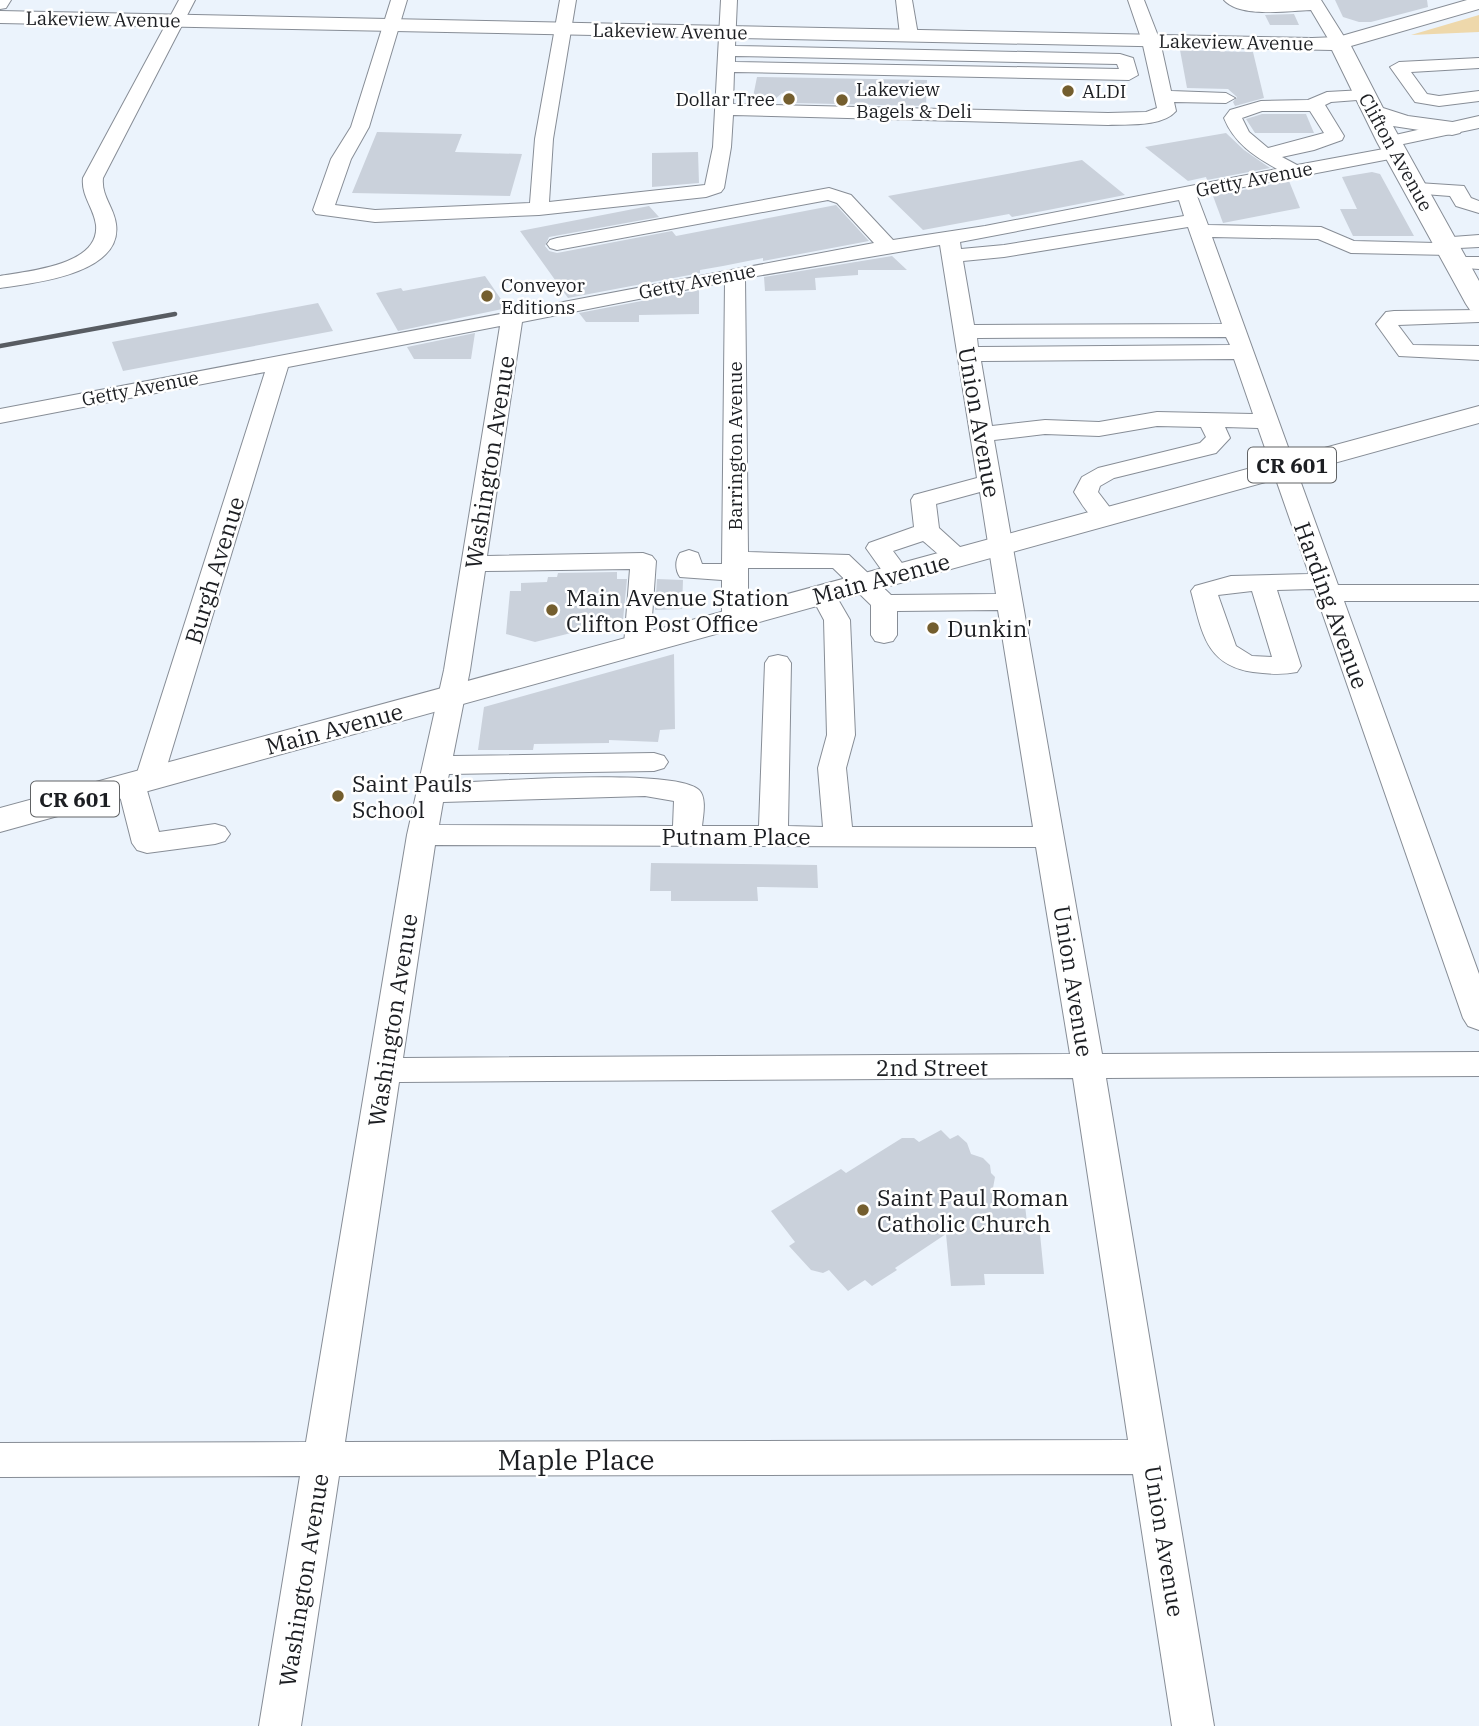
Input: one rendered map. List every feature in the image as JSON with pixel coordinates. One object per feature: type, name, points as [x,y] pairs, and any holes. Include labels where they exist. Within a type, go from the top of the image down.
[{"type":"main road","name":"Lakeview Avenue","points":[[0,18],[563,29],[725,50],[909,35],[971,55],[1151,41],[1339,43],[1479,3]]},
{"type":"main road","name":"Clifton Avenue","points":[[1339,43],[1392,147],[1458,254],[1479,304]]},
{"type":"main road","points":[[1365,96],[1405,122],[1452,128]]},
{"type":"main road","name":"Main Avenue","points":[[0,820],[823,594],[874,593],[897,574],[1479,414]]},
{"type":"street","points":[[0,4],[3,0]]},
{"type":"street","points":[[0,282],[73,266],[92,257],[102,248],[107,238],[107,229],[90,187],[93,178],[187,0]]},
{"type":"street","points":[[399,0],[360,127],[341,159],[323,210],[375,216],[539,209],[714,188],[722,143],[729,0]]},
{"type":"street","points":[[539,209],[544,139],[568,0]]},
{"type":"street","points":[[904,0],[909,35]]},
{"type":"street","points":[[1136,0],[1151,41],[1165,104]]},
{"type":"street","points":[[1232,0],[1238,4],[1255,5],[1314,2]]},
{"type":"street","name":"Clifton Avenue","points":[[1314,2],[1339,43]]},
{"type":"street","points":[[725,50],[776,60],[971,55],[1120,59],[1127,62],[1129,75],[971,55]]},
{"type":"street","points":[[1294,172],[1247,142],[1237,130],[1233,118],[1236,114],[1261,106],[1314,104],[1327,97],[1365,96],[1399,67],[1479,63]]},
{"type":"street","points":[[1399,67],[1421,98],[1439,101],[1479,96]]},
{"type":"street","points":[[723,109],[1108,119],[1147,117],[1165,104],[1226,98]]},
{"type":"street","points":[[1267,154],[1307,146],[1335,135],[1325,116],[1314,104]]},
{"type":"street","name":"Getty Avenue","points":[[2,419],[279,361],[886,245],[951,247],[1186,192],[1294,172],[1479,122]]},
{"type":"street","points":[[1418,189],[1479,190]]},
{"type":"street","points":[[1457,190],[1463,202],[1479,206]]},
{"type":"street","name":"Harding Avenue","points":[[1186,192],[1479,1018]]},
{"type":"street","points":[[557,244],[829,194],[844,199],[886,245]]},
{"type":"street","points":[[951,247],[1004,251],[1197,225],[1321,233],[1351,247],[1458,254],[1479,242]]},
{"type":"street","name":"Union Avenue","points":[[951,247],[1088,1066],[1194,1726]]},
{"type":"street","name":"Barrington Avenue","points":[[735,274],[735,618]]},
{"type":"street","name":"Washington Avenue","points":[[280,1726],[422,835],[451,696],[512,316]]},
{"type":"street","points":[[1479,316],[1394,317],[1387,324],[1407,351],[1479,353]]},
{"type":"street","points":[[1006,343],[1191,330],[1235,330]]},
{"type":"street","points":[[1191,330],[1198,352]]},
{"type":"street","points":[[967,343],[1242,352]]},
{"type":"street","name":"Burgh Avenue","points":[[140,781],[279,361]]},
{"type":"street","points":[[982,435],[1045,427],[1099,429],[1157,419],[1267,421]]},
{"type":"street","points":[[1105,516],[1086,492],[1090,482],[1106,473],[1208,448],[1218,438],[1210,420]]},
{"type":"street","points":[[958,557],[927,531],[923,500],[990,482]]},
{"type":"street","points":[[897,574],[878,548],[927,531]]},
{"type":"street","points":[[690,558],[689,572],[735,566],[840,560],[874,593],[884,635]]},
{"type":"street","points":[[473,564],[643,561],[637,645]]},
{"type":"street","points":[[1262,583],[1479,593]]},
{"type":"street","points":[[874,593],[1010,603]]},
{"type":"street","points":[[823,594],[837,620],[841,735],[832,768],[838,836]]},
{"type":"street","points":[[773,836],[778,663]]},
{"type":"street","points":[[433,779],[654,762]]},
{"type":"street","points":[[433,779],[678,790],[689,797],[687,836]]},
{"type":"street","points":[[140,781],[147,844],[215,834]]},
{"type":"street","name":"Putnam Place","points":[[422,835],[1049,837]]},
{"type":"street","name":"2nd Street","points":[[384,1070],[1479,1064]]},
{"type":"street","name":"Maple Place","points":[[0,1460],[1152,1457]]},
{"type":"shaded area","points":[[1479,15],[1479,32],[1411,35]]},
{"type":"building","points":[[1335,0],[1427,0],[1428,7],[1371,22],[1359,22],[1343,17]]},
{"type":"building","points":[[1294,14],[1299,25],[1270,25],[1265,15]]},
{"type":"building","points":[[1180,50],[1253,52],[1264,98],[1235,106],[1233,102],[1237,97],[1228,89],[1187,88]]},
{"type":"building","points":[[757,77],[927,80],[926,106],[792,103],[782,93],[772,102],[752,102]]},
{"type":"building","points":[[1262,114],[1306,114],[1314,133],[1255,133],[1246,119]]},
{"type":"building","points":[[377,132],[462,134],[455,152],[522,154],[510,196],[352,193]]},
{"type":"building","points":[[1226,133],[1270,168],[1188,181],[1145,147]]},
{"type":"building","points":[[698,152],[699,183],[652,187],[652,153]]},
{"type":"building","points":[[1082,160],[1125,195],[1012,217],[1009,214],[923,230],[888,196]]},
{"type":"building","points":[[1372,172],[1380,174],[1414,236],[1353,236],[1340,209],[1357,209],[1342,177]]},
{"type":"building","points":[[1289,181],[1300,208],[1223,223],[1213,196]]},
{"type":"building","points":[[836,205],[869,241],[763,261],[763,258],[568,298],[520,231],[649,206],[659,217],[549,237],[545,246],[549,251],[557,253],[672,231],[676,236]]},
{"type":"building","points":[[892,256],[907,270],[858,270],[858,275],[815,278],[816,290],[765,291],[764,277]]},
{"type":"building","points":[[485,276],[507,308],[398,331],[376,293],[401,288],[403,291]]},
{"type":"building","points":[[699,290],[699,314],[639,315],[639,322],[586,322],[579,313]]},
{"type":"building","points":[[318,303],[333,331],[123,371],[112,342]]},
{"type":"building","points":[[475,333],[471,359],[414,359],[407,347]]},
{"type":"building","points":[[617,572],[617,579],[627,579],[623,620],[535,642],[506,634],[510,591],[521,591],[521,583],[547,582],[548,577],[557,577],[558,573]]},
{"type":"building","points":[[657,579],[683,580],[682,609],[655,610]]},
{"type":"building","points":[[674,654],[675,729],[660,730],[658,742],[609,740],[609,743],[534,744],[533,750],[478,750],[484,707]]},
{"type":"building","points":[[651,863],[817,865],[818,888],[757,887],[758,901],[671,901],[671,891],[650,891]]},
{"type":"building","name":"Saint Paul Roman Catholic Church","points":[[941,1130],[950,1139],[958,1135],[967,1143],[971,1154],[983,1158],[990,1165],[991,1173],[995,1177],[993,1188],[1009,1204],[1025,1205],[1027,1223],[1039,1224],[1044,1274],[984,1274],[985,1285],[951,1286],[946,1234],[872,1286],[865,1280],[848,1291],[829,1270],[823,1273],[811,1270],[789,1246],[795,1242],[771,1211],[841,1169],[846,1173],[902,1138],[914,1138],[919,1142]]},
{"type":"railway","points":[[0,346],[175,314]]},
{"type":"place","name":"ALDI","points":[[1068,91]]},
{"type":"place","name":"Dollar Tree","points":[[789,99]]},
{"type":"place","name":"Lakeview Bagels & Deli","points":[[842,100]]},
{"type":"place","name":"Conveyor Editions","points":[[487,296]]},
{"type":"place","name":"Main Avenue Station Clifton Post Office","points":[[552,610]]},
{"type":"place","name":"Dunkin'","points":[[933,628]]},
{"type":"place","name":"Saint Pauls School","points":[[338,796]]},
{"type":"place","name":"Saint Paul Roman Catholic Church","points":[[863,1210]]}]
